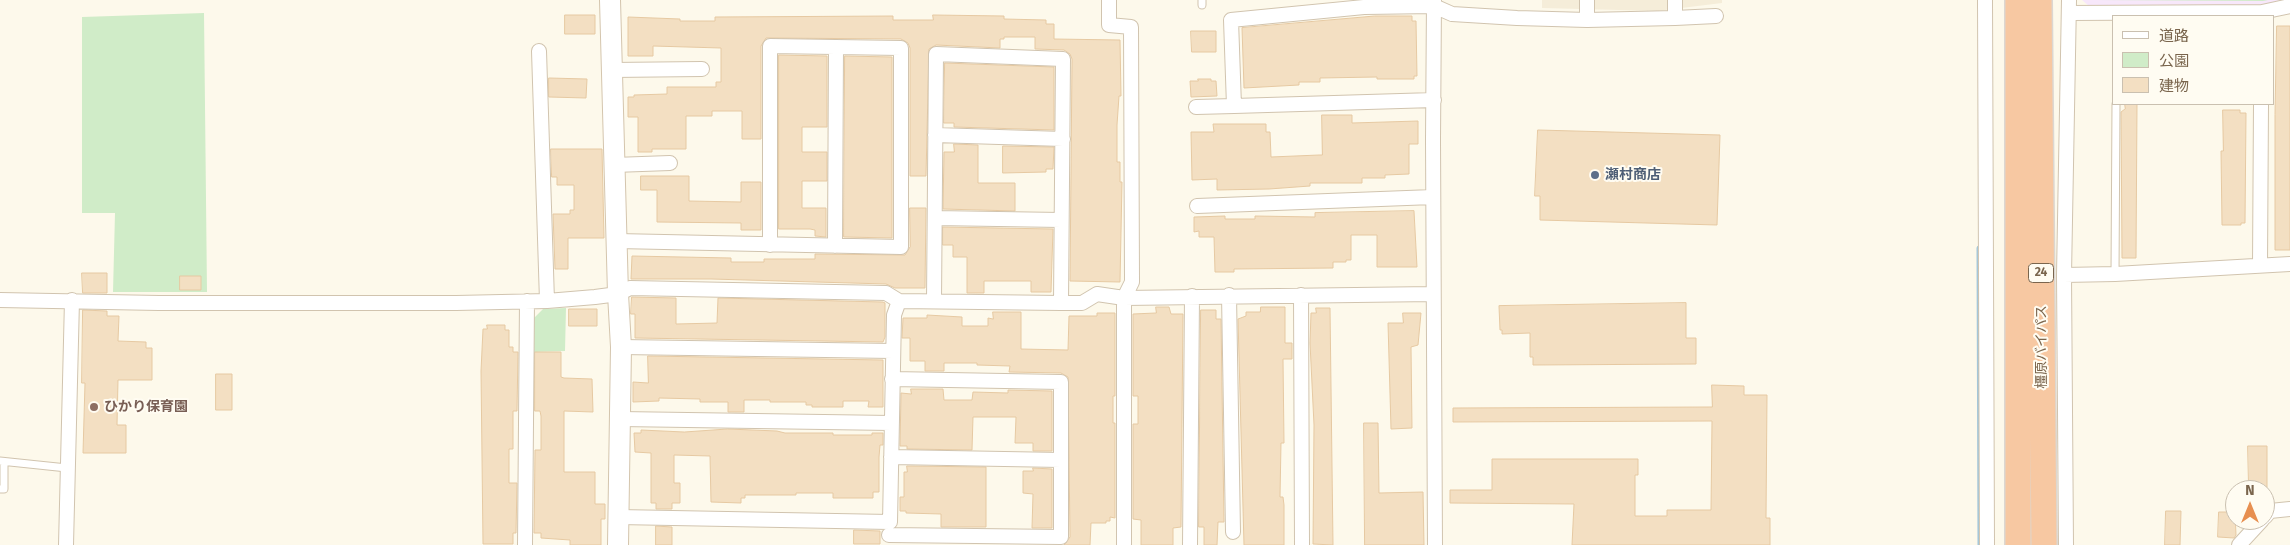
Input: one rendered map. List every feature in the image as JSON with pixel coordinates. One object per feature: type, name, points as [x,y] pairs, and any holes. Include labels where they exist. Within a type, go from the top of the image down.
[{"type":"highway","name":"橿原バイパス","points":[[2018,0],[2018,545]]},
{"type":"highway","name":"橿原バイパス","points":[[2039,0],[2044,545]]},
{"type":"street","points":[[610,0],[621,347],[618,545]]},
{"type":"street","points":[[1109,0],[1109,25],[1130,27],[1132,282],[1124,298],[1124,544]]},
{"type":"street","points":[[1587,20],[1588,0]]},
{"type":"street","points":[[1675,0],[1675,18]]},
{"type":"street","points":[[1985,0],[1988,545]]},
{"type":"street","points":[[1434,3],[1433,294],[1435,545]]},
{"type":"street","points":[[1234,106],[1231,20],[1364,7],[1434,3],[1452,14],[1587,20],[1716,16]]},
{"type":"street","points":[[2066,545],[2064,275],[2069,7],[2116,15],[2262,14],[2290,6]]},
{"type":"street","points":[[617,241],[901,247],[901,48],[770,46],[770,244]]},
{"type":"street","points":[[835,246],[836,47]]},
{"type":"street","points":[[539,51],[547,301]]},
{"type":"street","points":[[934,301],[936,54],[1063,59],[1061,303]]},
{"type":"street","points":[[612,70],[702,69]]},
{"type":"street","points":[[1196,107],[1434,100]]},
{"type":"street","points":[[2260,264],[2261,105]]},
{"type":"street","points":[[935,135],[1062,139]]},
{"type":"street","points":[[614,165],[670,163]]},
{"type":"street","points":[[1197,206],[1433,197]]},
{"type":"street","points":[[935,218],[1061,220]]},
{"type":"street","points":[[2064,275],[2290,264]]},
{"type":"street","points":[[0,300],[158,303],[456,303],[547,301],[618,294],[630,288],[886,293],[899,301],[1061,303],[1082,303],[1097,294],[1124,298],[1229,295],[1433,294]]},
{"type":"street","points":[[1229,295],[1232,532]]},
{"type":"street","points":[[1301,295],[1302,545]]},
{"type":"street","points":[[1190,545],[1192,296]]},
{"type":"street","points":[[66,545],[72,300]]},
{"type":"street","points":[[524,545],[527,301]]},
{"type":"street","points":[[890,534],[894,315],[899,301]]},
{"type":"street","points":[[621,347],[893,351]]},
{"type":"street","points":[[618,517],[890,534],[1061,537],[1061,382],[892,379]]},
{"type":"street","points":[[620,419],[892,423]]},
{"type":"street","points":[[892,456],[1061,460]]},
{"type":"street","points":[[2275,510],[2290,509]]},
{"type":"street","points":[[2238,545],[2252,530]]},
{"type":"lane","points":[[2115,274],[2116,105]]},
{"type":"lane","points":[[0,489],[4,489],[2,462],[67,468]]},
{"type":"shaded area","points":[[1542,0],[1722,0],[1722,3],[1657,11],[1542,8]]},
{"type":"shaded area","points":[[2082,0],[2280,0],[2269,6],[2090,7]]},
{"type":"green space","points":[[2096,0],[2268,0],[2263,1]]},
{"type":"green space","points":[[204,13],[207,292],[113,292],[115,213],[82,213],[82,17]]},
{"type":"green space","points":[[566,308],[565,351],[533,352],[534,318],[543,309]]},
{"type":"building","points":[[565,15],[595,15],[595,34],[565,34]]},
{"type":"building","points":[[933,15],[1004,16],[1004,19],[1046,20],[1046,24],[1054,24],[1054,39],[1120,40],[1121,96],[1119,96],[1117,125],[1117,162],[1120,162],[1120,182],[1122,182],[1120,282],[1070,281],[1072,59],[1070,54],[1064,50],[1035,49],[1035,37],[1004,37],[1004,39],[1000,39],[1000,48],[936,45],[929,49],[926,176],[910,176],[910,48],[908,43],[901,39],[766,38],[761,46],[761,139],[742,139],[742,111],[712,111],[712,116],[686,116],[686,149],[652,149],[652,152],[638,152],[638,117],[628,117],[628,97],[634,97],[634,95],[667,94],[667,87],[716,87],[716,82],[721,82],[721,48],[653,46],[653,56],[628,56],[628,17],[680,19],[680,21],[715,21],[715,17],[893,16],[893,20],[933,20]]},
{"type":"building","points":[[1375,16],[1412,16],[1412,21],[1416,21],[1417,76],[1414,76],[1414,79],[1377,79],[1377,77],[1320,78],[1320,82],[1299,82],[1299,85],[1244,88],[1242,28]]},
{"type":"building","points":[[2277,26],[2290,26],[2290,250],[2275,250]]},
{"type":"building","points":[[1191,31],[1216,31],[1216,52],[1192,52]]},
{"type":"building","points":[[779,55],[827,56],[827,127],[802,127],[802,152],[827,152],[827,181],[802,181],[802,208],[826,208],[826,237],[815,236],[815,230],[810,229],[779,229]]},
{"type":"building","points":[[845,56],[892,57],[892,238],[844,237]]},
{"type":"building","points":[[945,63],[1054,67],[1054,130],[954,127],[954,123],[944,123]]},
{"type":"building","points":[[549,78],[587,79],[586,98],[549,97]]},
{"type":"building","points":[[1198,79],[1216,81],[1217,96],[1191,97],[1190,81],[1198,81]]},
{"type":"building","points":[[2125,105],[2137,105],[2136,258],[2122,258],[2121,112],[2125,109]]},
{"type":"building","points":[[2223,110],[2240,110],[2240,113],[2246,113],[2245,223],[2241,223],[2241,225],[2222,225],[2221,151],[2223,151]]},
{"type":"building","points":[[1322,115],[1352,115],[1352,123],[1418,121],[1418,144],[1409,144],[1409,174],[1385,175],[1385,178],[1362,178],[1362,183],[1310,183],[1310,186],[1269,189],[1217,190],[1217,179],[1192,180],[1191,132],[1214,132],[1213,124],[1266,124],[1266,132],[1270,132],[1271,157],[1322,155]]},
{"type":"building","points":[[1538,130],[1720,135],[1717,225],[1540,220],[1540,196],[1535,196]]},
{"type":"building","points":[[954,144],[978,145],[978,183],[1015,183],[1015,211],[943,209],[944,152],[954,152]]},
{"type":"building","points":[[1003,146],[1054,147],[1053,169],[1046,169],[1046,172],[1003,173]]},
{"type":"building","points":[[551,149],[602,149],[604,238],[568,238],[568,269],[555,269],[553,214],[570,214],[570,210],[574,210],[574,185],[557,185],[557,177],[552,177]]},
{"type":"building","points":[[641,176],[689,176],[689,201],[741,202],[741,182],[761,182],[761,230],[741,230],[741,223],[657,222],[657,190],[641,190]]},
{"type":"building","points":[[910,208],[926,208],[925,288],[895,288],[886,284],[711,279],[631,279],[632,256],[731,258],[731,262],[764,262],[764,259],[815,259],[815,254],[905,255],[910,247]]},
{"type":"building","points":[[1414,211],[1417,267],[1377,267],[1377,235],[1351,235],[1351,260],[1333,262],[1333,268],[1234,269],[1234,272],[1215,272],[1214,237],[1199,237],[1199,231],[1194,232],[1194,217],[1225,216],[1225,219],[1255,219],[1255,216],[1315,217],[1315,213]]},
{"type":"building","points":[[943,227],[1053,229],[1051,292],[1031,292],[1031,281],[984,281],[984,293],[967,293],[967,257],[953,257],[953,245],[943,245]]},
{"type":"building","points":[[82,273],[107,273],[107,293],[83,293]]},
{"type":"building","points":[[180,276],[201,276],[201,290],[180,290]]},
{"type":"building","points":[[632,297],[676,298],[676,324],[717,323],[718,298],[883,302],[885,303],[885,337],[883,342],[635,338],[635,314],[631,314]]},
{"type":"building","points":[[1686,303],[1686,338],[1696,338],[1696,364],[1533,365],[1533,357],[1530,357],[1530,333],[1502,334],[1502,330],[1500,330],[1499,306]]},
{"type":"building","points":[[1156,307],[1169,307],[1171,314],[1183,314],[1181,527],[1173,528],[1173,545],[1141,545],[1141,520],[1133,519],[1133,424],[1138,424],[1138,396],[1133,396],[1133,314],[1156,313]]},
{"type":"building","points":[[1261,307],[1285,307],[1285,343],[1292,343],[1292,359],[1283,359],[1284,443],[1281,443],[1280,497],[1283,497],[1284,505],[1284,545],[1244,545],[1238,319],[1246,316],[1246,312],[1260,312]]},
{"type":"building","points":[[1316,308],[1330,308],[1333,545],[1313,544],[1314,425],[1310,343],[1311,313],[1316,313]]},
{"type":"building","points":[[569,309],[597,309],[597,326],[569,326]]},
{"type":"building","points":[[83,310],[107,311],[107,316],[119,316],[118,341],[146,342],[146,348],[152,348],[152,380],[118,380],[117,425],[126,425],[126,453],[83,453],[85,383],[82,383]]},
{"type":"building","points":[[1201,310],[1216,310],[1216,319],[1221,319],[1224,522],[1218,522],[1217,545],[1204,545],[1204,527],[1199,527]]},
{"type":"building","points":[[993,312],[1021,312],[1021,349],[1068,350],[1069,316],[1097,316],[1097,313],[1115,313],[1115,396],[1113,396],[1113,423],[1115,423],[1115,518],[1110,517],[1110,521],[1106,521],[1106,523],[1091,523],[1090,545],[1064,545],[1070,537],[1068,377],[1061,373],[1009,372],[1010,366],[977,365],[977,363],[944,363],[944,371],[925,371],[925,361],[910,361],[910,338],[902,338],[903,318],[927,318],[927,315],[962,317],[962,326],[988,326],[988,318],[993,319]]},
{"type":"building","points":[[1403,313],[1421,313],[1418,345],[1411,347],[1412,428],[1391,429],[1388,323],[1403,323]]},
{"type":"building","points":[[487,325],[505,325],[505,330],[509,330],[509,347],[513,347],[513,352],[518,352],[517,411],[513,411],[513,449],[509,449],[509,483],[517,483],[516,533],[513,533],[513,544],[483,544],[481,371],[483,329],[487,329]]},
{"type":"building","points":[[535,352],[561,352],[561,377],[592,379],[593,412],[564,411],[564,472],[595,472],[595,504],[605,504],[605,519],[601,519],[601,545],[570,545],[570,540],[541,538],[541,533],[534,533],[535,450],[541,450],[541,416],[540,411],[535,411]]},
{"type":"building","points":[[648,356],[883,360],[883,407],[868,407],[869,401],[843,401],[843,407],[812,407],[812,405],[806,405],[806,402],[744,400],[744,412],[728,412],[728,402],[700,402],[700,399],[659,398],[659,401],[633,402],[633,382],[648,383]]},
{"type":"building","points":[[216,374],[232,374],[232,410],[216,410]]},
{"type":"building","points":[[1712,385],[1744,386],[1744,395],[1767,395],[1766,518],[1770,518],[1770,545],[1572,545],[1574,504],[1450,503],[1450,490],[1492,490],[1492,459],[1638,459],[1638,475],[1635,475],[1635,516],[1667,516],[1667,510],[1711,510],[1712,421],[1453,422],[1453,408],[1712,407]]},
{"type":"building","points":[[911,389],[943,389],[944,400],[972,400],[973,392],[1008,393],[1008,390],[1052,391],[1052,451],[1033,451],[1033,443],[1015,443],[1016,417],[973,417],[972,450],[907,449],[907,446],[900,446],[901,393],[911,394]]},
{"type":"building","points":[[1364,423],[1378,423],[1379,493],[1423,492],[1424,545],[1365,545]]},
{"type":"building","points":[[728,429],[785,433],[833,433],[833,435],[872,435],[872,433],[883,433],[883,445],[880,445],[879,457],[879,492],[873,492],[873,498],[833,498],[833,493],[796,493],[796,495],[745,495],[745,498],[741,498],[741,503],[711,502],[710,456],[674,455],[674,483],[680,483],[680,503],[672,503],[672,509],[656,509],[656,503],[651,503],[651,453],[635,452],[634,433],[641,433],[641,430],[684,432]]},
{"type":"building","points":[[2248,446],[2267,446],[2267,480],[2249,480]]},
{"type":"building","points":[[907,466],[986,467],[986,527],[941,527],[941,514],[906,513],[906,511],[900,511],[900,497],[904,497],[904,472],[907,472]]},
{"type":"building","points":[[1033,468],[1052,469],[1052,528],[1032,528],[1033,494],[1023,493],[1023,471],[1033,471]]},
{"type":"building","points":[[2166,511],[2181,511],[2180,545],[2165,545]]},
{"type":"building","points":[[2219,512],[2225,512],[2225,530],[2236,530],[2236,535],[2234,538],[2218,537]]},
{"type":"building","points":[[656,526],[672,527],[672,545],[656,545]]},
{"type":"building","points":[[854,530],[880,531],[880,544],[854,544]]},
{"type":"waterway","points":[[1979,248],[1980,545]]},
{"type":"place","name":"瀬村商店","points":[[1595,175]]},
{"type":"place","name":"ひかり保育園","points":[[94,407]]}]
